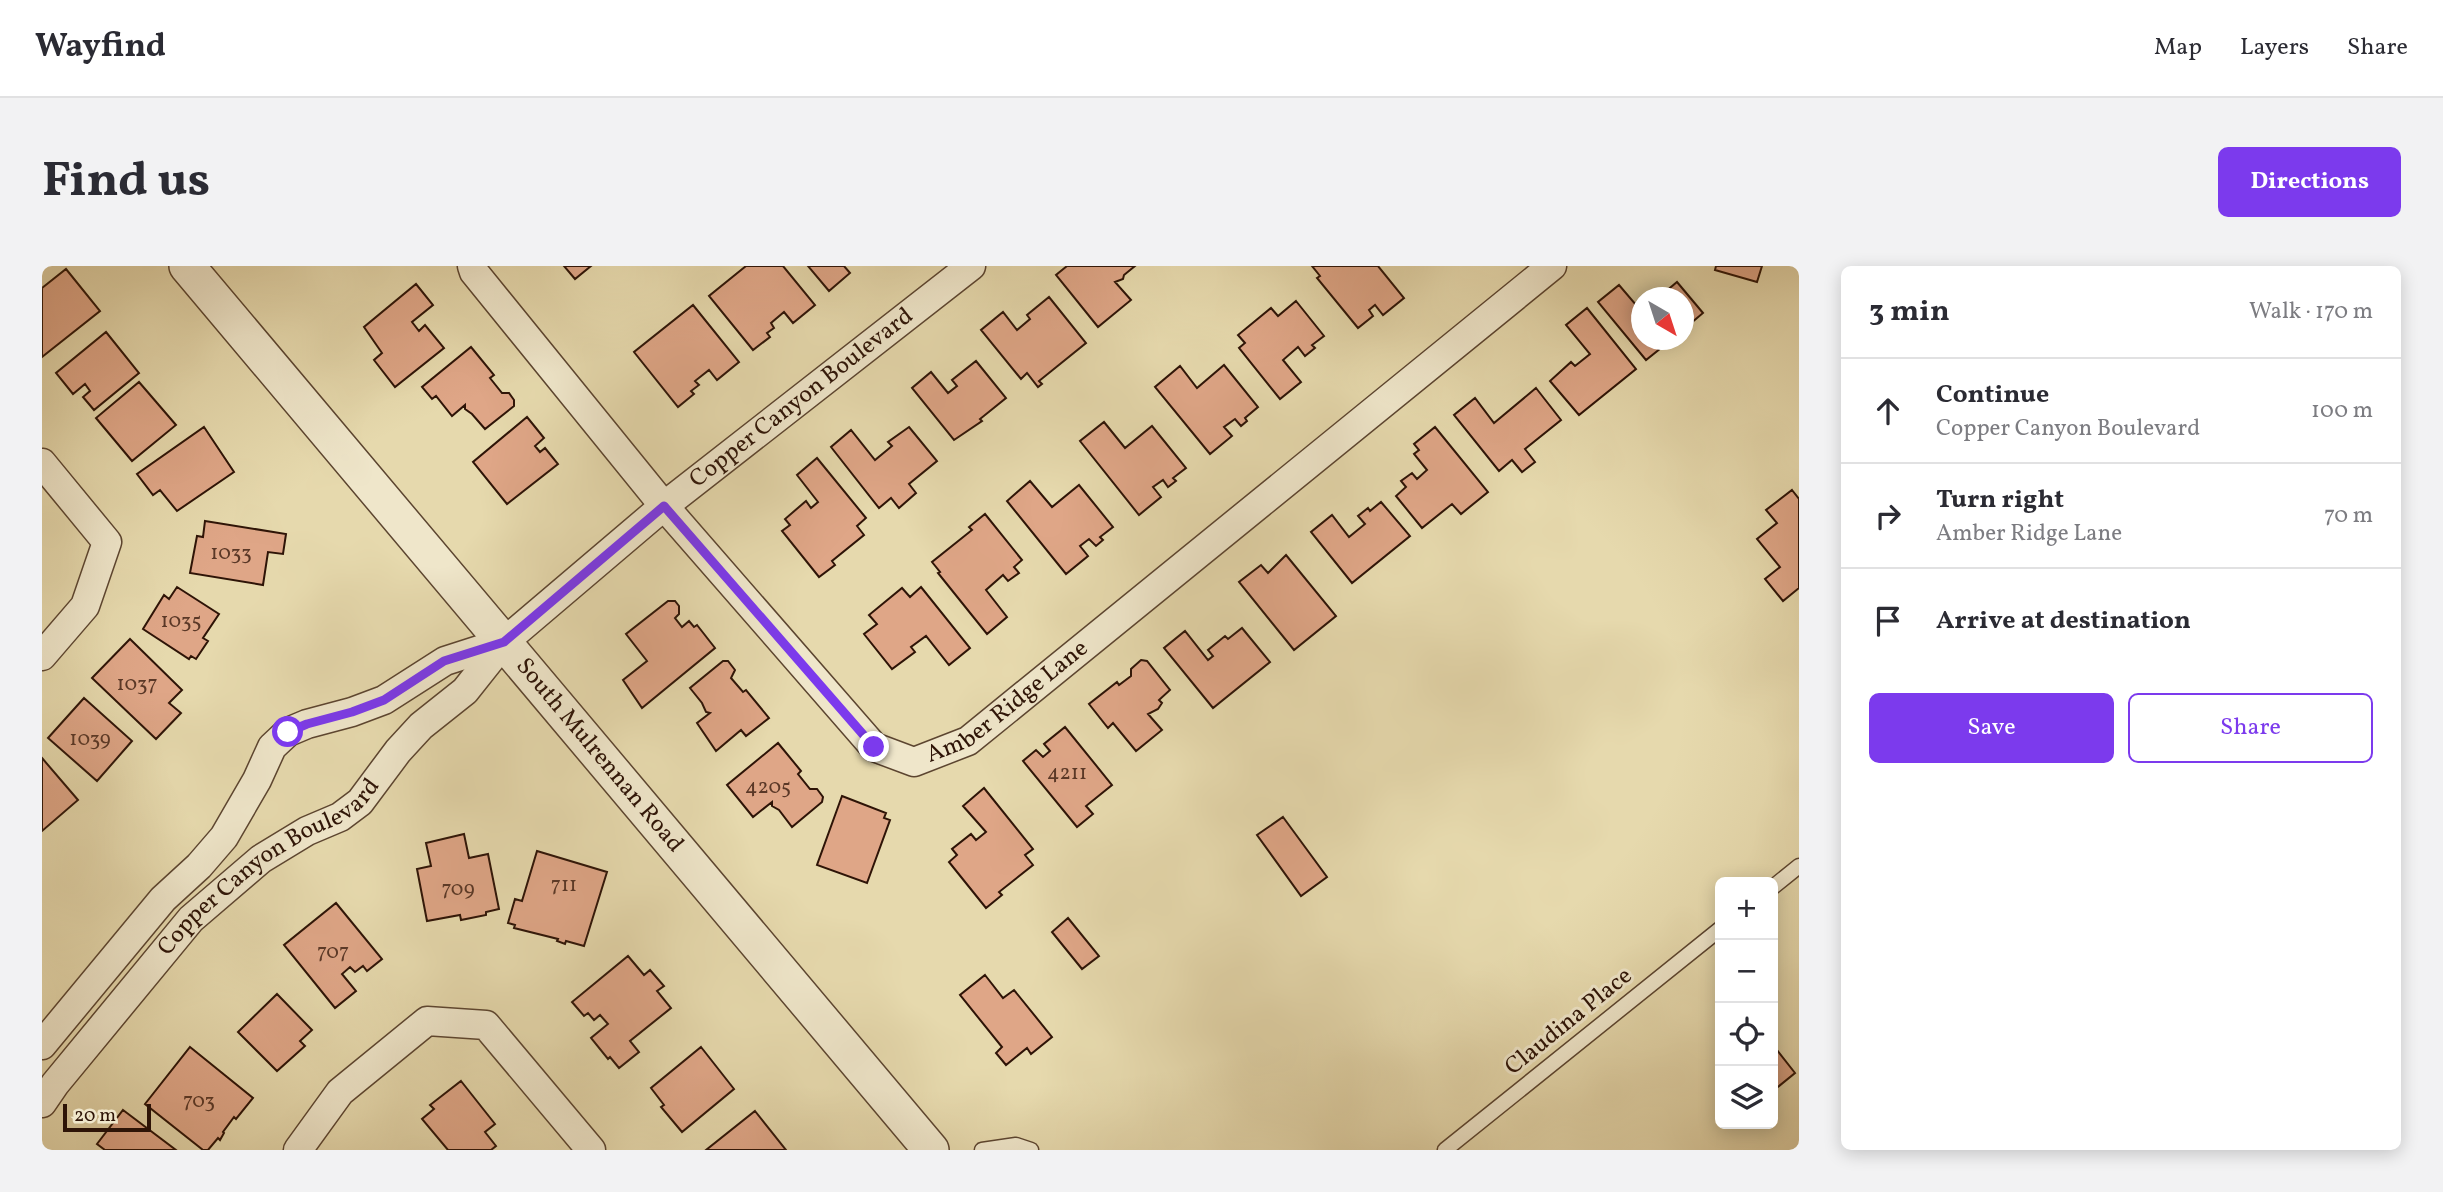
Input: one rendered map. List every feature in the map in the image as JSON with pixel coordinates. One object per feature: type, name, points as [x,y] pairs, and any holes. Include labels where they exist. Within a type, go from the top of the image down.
[{"type":"street","name":"South Mulrennan Road","points":[[187,266],[932,1150]]},
{"type":"street","name":"Amber Ridge Lane","points":[[472,266],[474,272],[664,506],[874,747],[914,762],[968,741],[1552,266]]},
{"type":"street","name":"Copper Canyon Boulevard","points":[[42,1103],[191,919],[261,859],[307,831],[340,817],[360,802],[398,751],[421,726],[465,691],[504,642],[664,506],[971,266]]},
{"type":"street","points":[[42,463],[107,542],[85,606],[42,656]]},
{"type":"street","name":"Copper Canyon Boulevard","points":[[42,1045],[163,899],[199,866],[224,837],[257,780],[272,747],[288,732],[384,700],[444,661],[504,642]]},
{"type":"street","points":[[298,1150],[340,1092],[427,1021],[486,1025],[591,1150]]},
{"type":"lane","points":[[1778,883],[1799,866]]},
{"type":"lane","name":"Claudina Place","points":[[1446,1150],[1715,933]]},
{"type":"lane","points":[[982,1150],[1016,1145],[1031,1150]]},
{"type":"building","points":[[564,266],[591,266],[575,279]]},
{"type":"building","points":[[746,266],[783,266],[815,305],[793,323],[784,312],[771,323],[774,328],[767,333],[770,337],[753,350],[709,296]]},
{"type":"building","points":[[808,266],[844,266],[850,273],[829,291]]},
{"type":"building","points":[[1067,266],[1135,266],[1123,279],[1115,282],[1131,300],[1098,327],[1056,275]]},
{"type":"building","points":[[1312,266],[1378,266],[1404,298],[1383,315],[1375,305],[1369,310],[1373,316],[1358,328],[1317,278],[1320,276]]},
{"type":"building","points":[[1716,266],[1762,266],[1757,282],[1715,270]]},
{"type":"building","points":[[66,269],[100,311],[42,357],[42,288]]},
{"type":"building","points":[[416,284],[433,305],[412,322],[419,331],[425,325],[444,348],[395,387],[374,360],[382,353],[364,327]]},
{"type":"building","points":[[1619,285],[1631,299],[1631,342],[1598,302]]},
{"type":"building","points":[[1049,297],[1086,343],[1039,381],[1042,384],[1038,387],[1027,373],[1021,379],[981,330],[1003,312],[1017,330],[1030,319],[1027,315]]},
{"type":"building","points":[[1296,301],[1324,336],[1312,345],[1315,348],[1305,356],[1298,347],[1283,360],[1301,382],[1280,399],[1239,348],[1245,343],[1238,335],[1271,308],[1278,316]]},
{"type":"building","points":[[1694,302],[1703,313],[1694,321]]},
{"type":"building","points":[[693,305],[739,362],[717,380],[709,370],[695,381],[699,385],[691,391],[694,394],[678,407],[634,352]]},
{"type":"building","points":[[1587,308],[1636,369],[1579,415],[1550,381],[1571,362],[1575,366],[1590,354],[1566,325]]},
{"type":"building","points":[[106,332],[139,373],[94,410],[83,397],[90,391],[85,384],[73,394],[56,373]]},
{"type":"building","points":[[471,347],[494,375],[490,378],[502,393],[509,393],[514,400],[514,406],[485,429],[465,409],[465,405],[452,416],[436,396],[432,399],[422,387]]},
{"type":"building","points":[[1638,350],[1658,350],[1646,360]]},
{"type":"building","points":[[976,361],[1006,398],[980,419],[982,421],[954,440],[912,388],[931,372],[948,393],[957,386],[952,380]]},
{"type":"building","points":[[1224,365],[1258,407],[1245,418],[1247,421],[1241,426],[1235,419],[1224,427],[1232,436],[1210,454],[1155,387],[1180,366],[1197,388]]},
{"type":"building","points":[[139,382],[176,425],[132,461],[96,418]]},
{"type":"building","points":[[1536,388],[1561,420],[1525,449],[1535,462],[1522,472],[1512,460],[1499,471],[1454,415],[1475,398],[1494,423]]},
{"type":"building","points":[[527,417],[544,438],[535,446],[540,452],[545,448],[558,464],[507,504],[473,462]]},
{"type":"building","points":[[1104,422],[1125,448],[1152,426],[1186,468],[1173,478],[1176,481],[1168,487],[1163,480],[1153,487],[1161,497],[1139,515],[1080,441]]},
{"type":"building","points":[[204,427],[234,472],[177,511],[160,490],[153,495],[137,474]]},
{"type":"building","points":[[909,427],[937,461],[909,484],[916,493],[899,508],[891,498],[879,508],[831,447],[851,430],[875,460],[892,446],[888,442]]},
{"type":"building","points":[[1435,427],[1488,492],[1461,514],[1452,504],[1422,528],[1396,496],[1406,487],[1401,481],[1412,473],[1417,479],[1427,470],[1414,454],[1419,450],[1414,444]]},
{"type":"building","points":[[817,458],[866,518],[857,526],[864,535],[832,561],[835,565],[819,577],[782,531],[790,525],[785,519],[806,501],[811,508],[818,502],[797,475]]},
{"type":"building","points":[[1030,481],[1052,507],[1079,485],[1113,527],[1100,537],[1103,540],[1096,546],[1089,539],[1080,546],[1088,556],[1066,574],[1007,501]]},
{"type":"building","points":[[1792,490],[1799,499],[1799,588],[1783,601],[1765,579],[1780,567],[1757,539],[1777,523],[1766,510]]},
{"type":"building","points":[[1381,502],[1410,536],[1352,583],[1311,532],[1332,515],[1349,537],[1365,524],[1358,516]]},
{"type":"building","points":[[985,514],[1022,560],[1014,567],[1019,573],[1008,581],[1003,575],[986,590],[1007,617],[987,634],[932,562],[972,530],[969,527]]},
{"type":"building","points":[[205,521],[286,534],[283,554],[268,552],[263,585],[190,573],[197,536],[203,537]]},
{"type":"building","points":[[1286,555],[1336,616],[1294,650],[1239,582],[1261,565],[1268,573]]},
{"type":"building","points":[[177,587],[219,614],[203,638],[208,641],[196,659],[191,656],[189,659],[143,629],[164,595],[169,599]]},
{"type":"building","points":[[921,587],[970,648],[949,665],[926,636],[911,647],[915,652],[892,669],[864,634],[877,624],[869,615],[902,588],[910,597]]},
{"type":"building","points":[[668,601],[675,601],[679,606],[679,614],[675,618],[682,627],[689,621],[694,627],[697,625],[715,648],[642,708],[623,680],[647,661],[626,634]]},
{"type":"building","points":[[1242,628],[1270,662],[1213,708],[1164,648],[1185,631],[1208,660],[1213,656],[1208,650],[1225,636],[1228,639]]},
{"type":"building","points":[[130,639],[182,690],[169,703],[181,713],[156,739],[92,678]]},
{"type":"building","points":[[1141,660],[1147,661],[1170,690],[1159,700],[1162,703],[1158,709],[1148,714],[1162,730],[1136,751],[1113,723],[1108,728],[1089,704],[1117,682],[1119,685],[1131,676],[1131,669]]},
{"type":"building","points":[[723,661],[728,661],[735,670],[731,678],[743,692],[746,690],[769,718],[746,736],[741,730],[716,751],[697,723],[710,713],[706,712],[690,688]]},
{"type":"building","points":[[84,698],[132,741],[97,781],[48,738]]},
{"type":"building","points":[[1065,727],[1112,785],[1086,806],[1093,814],[1077,827],[1023,761],[1036,750],[1043,757],[1050,751],[1044,744]]},
{"type":"building","points":[[778,743],[801,771],[798,774],[810,789],[817,789],[823,797],[822,802],[792,827],[779,810],[772,806],[772,802],[753,817],[727,785]]},
{"type":"building","points":[[42,758],[78,800],[42,831]]},
{"type":"building","points":[[984,788],[1033,849],[1025,855],[1033,865],[999,892],[1002,895],[986,908],[949,862],[957,855],[952,849],[971,834],[976,840],[986,832],[963,806]]},
{"type":"building","points":[[842,796],[886,813],[884,818],[890,820],[867,883],[817,865]]},
{"type":"building","points":[[1283,817],[1327,877],[1301,896],[1257,835]]},
{"type":"building","points":[[464,834],[469,858],[488,854],[499,909],[486,912],[486,915],[461,920],[460,915],[427,921],[417,869],[431,866],[426,843]]},
{"type":"building","points":[[537,851],[607,872],[584,946],[566,941],[565,944],[557,941],[558,939],[514,928],[515,925],[508,923],[515,899],[522,901]]},
{"type":"building","points":[[336,903],[382,959],[367,971],[363,966],[355,972],[350,967],[342,974],[356,991],[335,1008],[284,945]]},
{"type":"building","points":[[1068,918],[1099,956],[1082,969],[1052,932]]},
{"type":"building","points":[[628,956],[644,975],[650,970],[664,986],[657,991],[671,1008],[630,1041],[639,1052],[619,1068],[591,1038],[608,1024],[600,1015],[594,1020],[588,1013],[584,1016],[572,1002]]},
{"type":"building","points":[[985,975],[1003,998],[1014,990],[1052,1037],[1031,1054],[1027,1048],[1006,1065],[996,1053],[1002,1047],[960,995]]},
{"type":"building","points":[[277,994],[312,1030],[300,1041],[305,1046],[277,1071],[238,1032]]},
{"type":"building","points":[[190,1047],[253,1098],[236,1119],[234,1117],[220,1140],[218,1138],[208,1150],[203,1150],[145,1104]]},
{"type":"building","points":[[701,1047],[734,1089],[682,1132],[661,1107],[664,1105],[651,1088]]},
{"type":"building","points":[[1778,1051],[1795,1073],[1778,1087]]},
{"type":"building","points":[[461,1081],[495,1124],[485,1132],[496,1146],[491,1150],[448,1150],[422,1119],[434,1109],[430,1105]]},
{"type":"building","points":[[123,1110],[176,1150],[105,1150],[97,1144]]},
{"type":"building","points":[[755,1111],[786,1150],[706,1150]]},
{"type":"route","points":[[288,732],[384,700],[444,661],[504,642],[664,506],[874,747]]}]
